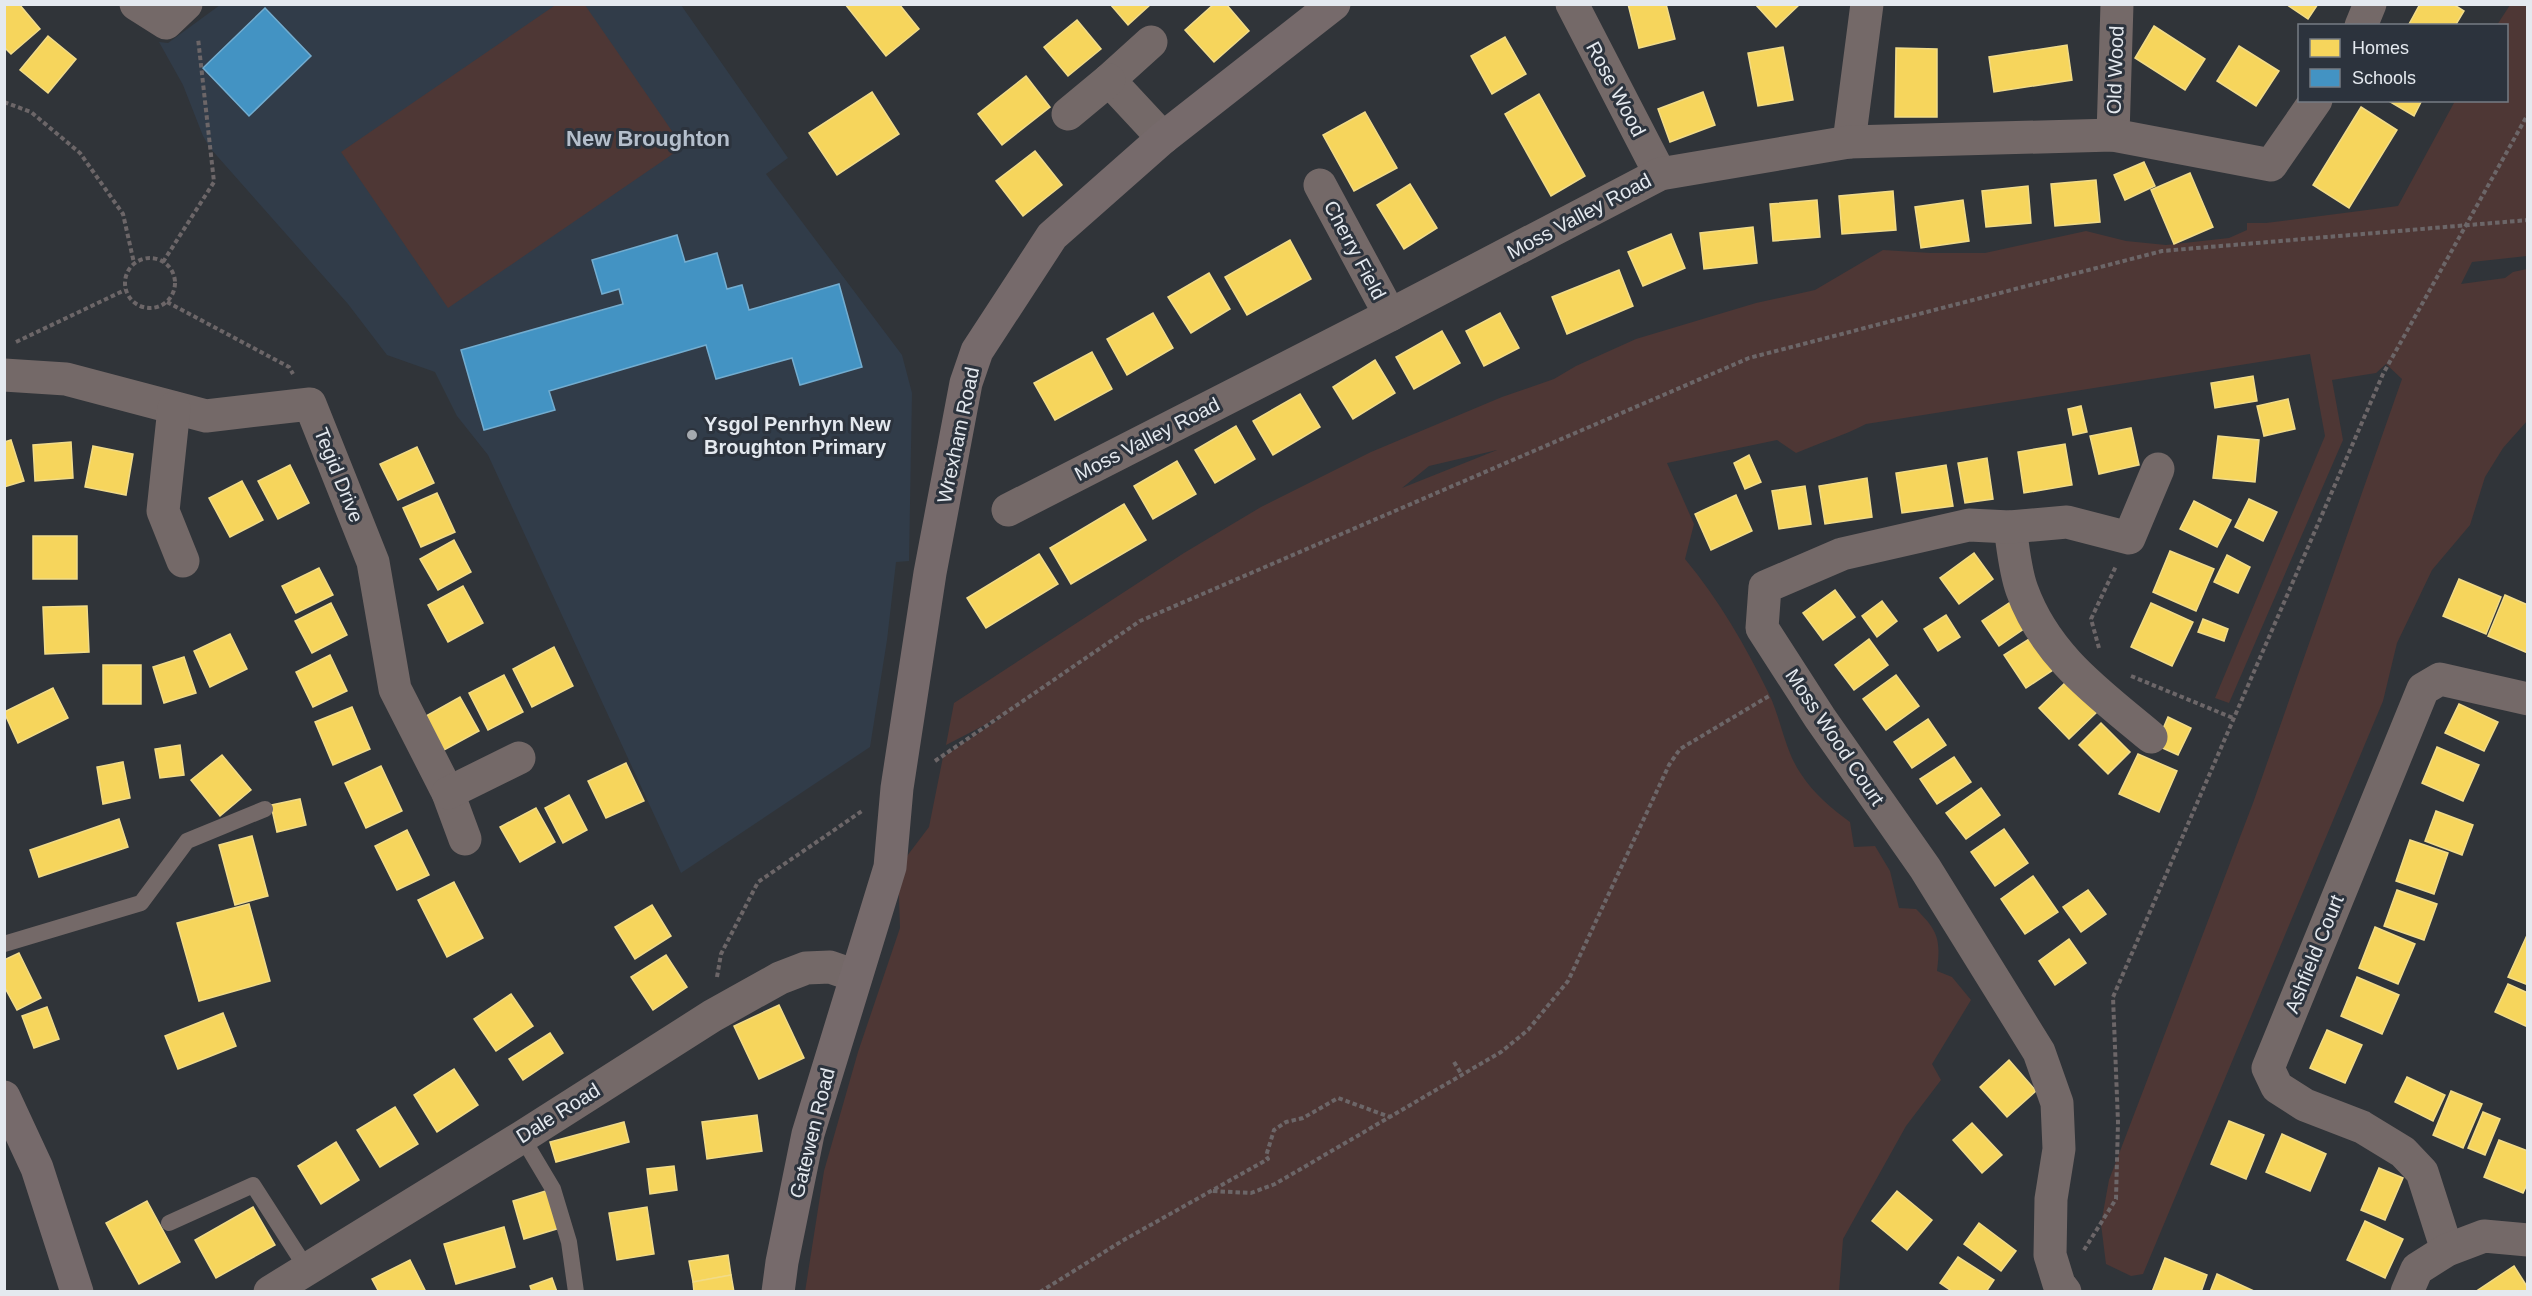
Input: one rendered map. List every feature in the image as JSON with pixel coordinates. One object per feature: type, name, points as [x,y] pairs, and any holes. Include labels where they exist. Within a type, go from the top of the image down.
[{"type":"main road","name":"Wrexham Road","points":[[856,976],[890,867],[897,788],[930,573],[966,383],[977,351],[1052,236],[1163,138],[1334,4]]},
{"type":"main road","name":"Gatewen Road","points":[[778,1292],[808,1134],[856,976]]},
{"type":"main road","points":[[4,1097],[37,1168],[77,1292]]},
{"type":"street","points":[[136,4],[166,23],[191,16]]},
{"type":"street","name":"Rose Wood","points":[[1572,4],[1660,174]]},
{"type":"street","points":[[1849,142],[1867,4]]},
{"type":"street","name":"Old Wood","points":[[2113,135],[2117,4]]},
{"type":"street","points":[[2362,24],[2370,4]]},
{"type":"street","points":[[1068,114],[1151,42]]},
{"type":"street","points":[[1109,80],[1163,138]]},
{"type":"street","name":"Moss Valley Road","points":[[1008,510],[1660,174],[1849,142],[2113,135],[2271,165],[2315,102]]},
{"type":"street","name":"Cherry Field","points":[[1320,185],[1390,315]]},
{"type":"street","name":"Tegid Drive","points":[[4,375],[66,379],[206,416],[310,404],[373,562],[395,689],[448,793],[465,839]]},
{"type":"street","points":[[174,408],[163,512],[183,561]]},
{"type":"street","points":[[2129,538],[2158,469]]},
{"type":"street","name":"Moss Wood Court","points":[[2062,1288],[2050,1256],[2050,1199],[2059,1149],[2057,1103],[2039,1052],[1925,868],[1762,628],[1765,587],[1842,554],[1969,525],[2010,527],[2067,522],[2129,538]]},
{"type":"street","points":[[2010,527],[2021,589],[2043,634],[2069,668],[2151,737]]},
{"type":"street","name":"Ashfield Court","points":[[2447,1250],[2422,1172],[2403,1152],[2362,1127],[2305,1106],[2277,1088],[2268,1068],[2423,689],[2440,679],[2528,699]]},
{"type":"street","points":[[448,793],[519,758]]},
{"type":"street","name":"Dale Road","points":[[274,1290],[522,1137],[712,1016],[780,978],[806,968],[831,967],[856,976]]},
{"type":"street","points":[[2407,1292],[2417,1269],[2447,1250],[2484,1236],[2528,1240]]},
{"type":"lane","points":[[4,944],[141,903],[187,840],[265,809]]},
{"type":"lane","points":[[522,1137],[553,1189],[569,1242],[576,1292]]},
{"type":"lane","points":[[169,1223],[253,1185],[307,1269]]},
{"type":"path","points":[[163,262],[214,182],[191,16]]},
{"type":"path","points":[[4,102],[31,112],[81,153],[123,214],[134,263]]},
{"type":"path","points":[[2062,1288],[2116,1199],[2118,1122],[2114,997],[2383,374],[2528,114]]},
{"type":"path","points":[[712,1016],[721,954],[758,882],[1140,621],[1749,358],[2162,250],[2528,220]]},
{"type":"path","points":[[148,257],[163,262],[173,273],[175,288],[167,302],[151,308],[143,308],[135,304],[125,290],[125,275],[134,263],[148,257]]},
{"type":"path","points":[[15,343],[125,290]]},
{"type":"path","points":[[167,302],[289,367],[310,404]]},
{"type":"path","points":[[2100,650],[2091,619],[2129,538]]},
{"type":"path","points":[[2123,673],[2234,718]]},
{"type":"path","points":[[1213,1191],[1251,1193],[1275,1184],[1501,1052],[1528,1030],[1568,981],[1669,765],[1680,749],[1796,680]]},
{"type":"path","points":[[1454,1062],[1462,1075]]},
{"type":"path","points":[[1040,1292],[1122,1241],[1268,1159],[1266,1156],[1275,1130],[1286,1122],[1304,1118],[1338,1098],[1391,1118]]},
{"type":"shaded area","points":[[557,4],[585,5],[683,147],[448,308],[341,152]]},
{"type":"shaded area","name":"Ysgol Penrhyn New Broughton Primary","points":[[220,5],[681,5],[788,158],[766,174],[902,355],[912,393],[909,561],[896,562],[887,640],[870,747],[681,873],[488,455],[457,416],[435,372],[387,355],[348,304],[210,148],[203,136],[183,85],[159,42],[168,43]]},
{"type":"shaded area","points":[[2510,5],[2527,5],[2527,256],[2472,262],[2461,284],[2505,278],[2513,272],[2527,269],[2527,421],[2503,448],[2485,477],[2470,525],[2432,570],[2397,643],[2383,701],[2143,1274],[2131,1276],[2106,1264],[2101,1224],[2109,1180],[2253,803],[2402,379],[2386,364],[2376,373],[2332,380],[2343,440],[2229,703],[2215,698],[2325,436],[2310,354],[1866,424],[1796,453],[1777,440],[1667,463],[1694,524],[1685,559],[1720,607],[1751,658],[1769,694],[1796,765],[1817,794],[1850,822],[1854,847],[1875,846],[1890,871],[1899,908],[1916,909],[1929,923],[1936,936],[1939,951],[1937,971],[1952,977],[1971,1000],[1932,1064],[1941,1080],[1906,1126],[1843,1239],[1839,1291],[805,1292],[824,1171],[858,1052],[900,928],[898,868],[929,827],[943,757],[1006,714],[946,745],[954,703],[1184,553],[1261,507],[1371,452],[1502,397],[1554,379],[1576,366],[1636,339],[1756,303],[1815,290],[1883,250],[1985,253],[2086,231],[2126,241],[2166,245],[2229,238],[2247,230],[2247,223],[2266,223],[2398,206],[2454,102],[2508,102],[2508,24],[2498,24]],"holes":[[[1497,450],[1402,488],[1429,466]]]},
{"type":"building: Homes","points":[[4,4],[19,4],[40,29],[11,54],[4,47]]},
{"type":"building: Homes","points":[[845,4],[899,4],[919,29],[886,56]]},
{"type":"building: Homes","points":[[1110,4],[1151,4],[1128,25]]},
{"type":"building: Homes","points":[[1214,4],[1226,4],[1249,31],[1214,62],[1185,30]]},
{"type":"building: Homes","points":[[1628,4],[1666,4],[1675,39],[1639,48]]},
{"type":"building: Homes","points":[[1755,4],[1800,4],[1776,27]]},
{"type":"building: Homes","points":[[2286,4],[2318,4],[2308,19]]},
{"type":"building: Homes","points":[[2420,4],[2453,4],[2464,11],[2456,24],[2409,24]]},
{"type":"building: Homes","points":[[1077,20],[1101,49],[1068,76],[1044,47]]},
{"type":"building: Homes","points":[[2154,26],[2205,59],[2185,90],[2135,58]]},
{"type":"building: Homes","points":[[48,36],[76,59],[48,93],[20,70]]},
{"type":"building: Homes","points":[[1505,37],[1526,74],[1492,94],[1471,56]]},
{"type":"building: Homes","points":[[2067,45],[2072,80],[1994,92],[1989,57]]},
{"type":"building: Homes","points":[[2239,46],[2279,71],[2256,106],[2217,81]]},
{"type":"building: Homes","points":[[1783,47],[1793,100],[1758,106],[1748,53]]},
{"type":"building: Homes","points":[[1896,48],[1937,49],[1937,117],[1895,117]]},
{"type":"building: Homes","points":[[1026,76],[1050,107],[1002,145],[978,114]]},
{"type":"building: Homes","points":[[872,92],[899,134],[837,175],[809,133]]},
{"type":"building: Homes","points":[[1703,92],[1715,125],[1670,142],[1658,109]]},
{"type":"building: Homes","points":[[1539,94],[1585,176],[1551,196],[1505,114]]},
{"type":"building: Homes","points":[[2390,102],[2421,102],[2414,116]]},
{"type":"building: Homes","points":[[2361,107],[2397,130],[2349,208],[2313,185]]},
{"type":"building: Homes","points":[[1365,112],[1397,168],[1354,191],[1323,135]]},
{"type":"building: Homes","points":[[1035,151],[1062,185],[1023,216],[996,181]]},
{"type":"building: Homes","points":[[2144,162],[2155,186],[2125,200],[2114,175]]},
{"type":"building: Homes","points":[[2190,173],[2213,227],[2174,244],[2151,190]]},
{"type":"building: Homes","points":[[2096,180],[2100,222],[2055,226],[2051,184]]},
{"type":"building: Homes","points":[[1410,184],[1437,228],[1404,249],[1377,205]]},
{"type":"building: Homes","points":[[2028,186],[2031,223],[1986,227],[1982,191]]},
{"type":"building: Homes","points":[[1893,191],[1896,230],[1842,234],[1839,196]]},
{"type":"building: Homes","points":[[1817,200],[1820,237],[1773,241],[1770,204]]},
{"type":"building: Homes","points":[[1963,200],[1969,241],[1921,248],[1915,207]]},
{"type":"building: Homes","points":[[1753,227],[1757,263],[1704,269],[1700,233]]},
{"type":"building: Homes","points":[[1671,234],[1685,268],[1643,286],[1628,252]]},
{"type":"building: Homes","points":[[1290,240],[1311,279],[1247,315],[1225,277]]},
{"type":"building: Homes","points":[[1619,270],[1633,306],[1567,334],[1552,297]]},
{"type":"building: Homes","points":[[1209,273],[1230,309],[1191,333],[1168,297]]},
{"type":"building: Homes","points":[[1153,313],[1173,348],[1127,375],[1107,339]]},
{"type":"building: Homes","points":[[1500,313],[1519,348],[1484,366],[1466,331]]},
{"type":"building: Homes","points":[[1442,331],[1460,363],[1414,389],[1396,357]]},
{"type":"building: Homes","points":[[1092,352],[1112,389],[1055,420],[1034,383]]},
{"type":"building: Homes","points":[[1375,360],[1395,393],[1353,419],[1333,387]]},
{"type":"building: Homes","points":[[2253,376],[2257,401],[2215,408],[2211,383]]},
{"type":"building: Homes","points":[[1300,394],[1320,427],[1273,455],[1253,421]]},
{"type":"building: Homes","points":[[2288,399],[2295,429],[2264,436],[2257,406]]},
{"type":"building: Homes","points":[[2081,406],[2087,432],[2073,435],[2068,409]]},
{"type":"building: Homes","points":[[1236,426],[1255,459],[1215,483],[1195,450]]},
{"type":"building: Homes","points":[[2131,428],[2139,465],[2099,474],[2090,436]]},
{"type":"building: Homes","points":[[2218,436],[2259,440],[2255,482],[2213,478]]},
{"type":"building: Homes","points":[[11,440],[24,481],[4,487],[4,442]]},
{"type":"building: Homes","points":[[71,442],[73,478],[35,481],[33,445]]},
{"type":"building: Homes","points":[[2065,444],[2072,485],[2024,493],[2018,452]]},
{"type":"building: Homes","points":[[93,446],[133,454],[126,495],[85,487]]},
{"type":"building: Homes","points":[[417,447],[434,483],[398,500],[380,464]]},
{"type":"building: Homes","points":[[1749,455],[1761,482],[1745,489],[1734,463]]},
{"type":"building: Homes","points":[[1987,458],[1993,499],[1965,503],[1958,463]]},
{"type":"building: Homes","points":[[1177,461],[1196,494],[1153,519],[1134,486]]},
{"type":"building: Homes","points":[[290,465],[309,503],[278,519],[258,481]]},
{"type":"building: Homes","points":[[1946,465],[1953,506],[1902,513],[1896,473]]},
{"type":"building: Homes","points":[[1867,478],[1872,517],[1825,524],[1819,486]]},
{"type":"building: Homes","points":[[242,481],[263,520],[230,537],[209,498]]},
{"type":"building: Homes","points":[[1805,486],[1811,524],[1779,529],[1772,491]]},
{"type":"building: Homes","points":[[437,493],[455,532],[421,547],[403,508]]},
{"type":"building: Homes","points":[[1736,495],[1752,531],[1711,550],[1695,514]]},
{"type":"building: Homes","points":[[2249,499],[2277,512],[2263,541],[2235,527]]},
{"type":"building: Homes","points":[[2194,501],[2231,520],[2217,547],[2180,529]]},
{"type":"building: Homes","points":[[1124,504],[1146,540],[1071,584],[1050,548]]},
{"type":"building: Homes","points":[[33,536],[77,536],[77,579],[33,579]]},
{"type":"building: Homes","points":[[454,540],[471,572],[438,590],[420,559]]},
{"type":"building: Homes","points":[[2170,551],[2214,569],[2196,611],[2153,592]]},
{"type":"building: Homes","points":[[1974,553],[1993,579],[1959,604],[1940,578]]},
{"type":"building: Homes","points":[[1039,554],[1058,584],[986,628],[967,598]]},
{"type":"building: Homes","points":[[2227,555],[2250,567],[2238,593],[2214,582]]},
{"type":"building: Homes","points":[[319,568],[333,595],[296,613],[282,586]]},
{"type":"building: Homes","points":[[2459,579],[2501,597],[2486,634],[2443,616]]},
{"type":"building: Homes","points":[[463,586],[483,623],[448,642],[428,605]]},
{"type":"building: Homes","points":[[1835,590],[1855,617],[1823,640],[1803,613]]},
{"type":"building: Homes","points":[[2505,595],[2528,605],[2528,653],[2488,636]]},
{"type":"building: Homes","points":[[2015,599],[2031,624],[1999,646],[1982,621]]},
{"type":"building: Homes","points":[[1882,601],[1897,621],[1877,637],[1862,616]]},
{"type":"building: Homes","points":[[331,603],[347,635],[312,653],[295,621]]},
{"type":"building: Homes","points":[[2151,603],[2193,622],[2172,666],[2131,647]]},
{"type":"building: Homes","points":[[87,606],[89,652],[45,654],[43,607]]},
{"type":"building: Homes","points":[[1946,615],[1960,637],[1938,651],[1924,629]]},
{"type":"building: Homes","points":[[2203,619],[2228,629],[2224,641],[2198,632]]},
{"type":"building: Homes","points":[[230,634],[247,669],[210,687],[194,651]]},
{"type":"building: Homes","points":[[2034,636],[2056,668],[2026,688],[2004,655]]},
{"type":"building: Homes","points":[[1869,639],[1888,665],[1854,690],[1835,665]]},
{"type":"building: Homes","points":[[554,647],[573,686],[532,707],[513,669]]},
{"type":"building: Homes","points":[[330,655],[347,691],[313,707],[296,672]]},
{"type":"building: Homes","points":[[184,657],[196,693],[164,703],[153,667]]},
{"type":"building: Homes","points":[[103,665],[141,665],[141,704],[103,704]]},
{"type":"building: Homes","points":[[504,675],[523,712],[488,730],[469,693]]},
{"type":"building: Homes","points":[[1896,675],[1919,706],[1886,730],[1863,699]]},
{"type":"building: Homes","points":[[2068,680],[2098,711],[2069,739],[2039,708]]},
{"type":"building: Homes","points":[[53,688],[68,718],[18,743],[4,712]]},
{"type":"building: Homes","points":[[460,697],[479,731],[444,750],[426,716]]},
{"type":"building: Homes","points":[[2459,704],[2498,722],[2484,751],[2445,733]]},
{"type":"building: Homes","points":[[352,707],[370,749],[333,765],[315,722]]},
{"type":"building: Homes","points":[[2168,717],[2191,728],[2178,755],[2156,745]]},
{"type":"building: Homes","points":[[1928,719],[1946,745],[1912,768],[1894,742]]},
{"type":"building: Homes","points":[[2101,723],[2130,752],[2108,774],[2079,745]]},
{"type":"building: Homes","points":[[180,745],[184,775],[160,778],[155,749]]},
{"type":"building: Homes","points":[[2437,747],[2479,765],[2463,801],[2422,783]]},
{"type":"building: Homes","points":[[2138,754],[2177,771],[2159,812],[2119,794]]},
{"type":"building: Homes","points":[[222,755],[251,790],[220,816],[191,780]]},
{"type":"building: Homes","points":[[1954,757],[1971,782],[1937,804],[1920,779]]},
{"type":"building: Homes","points":[[123,762],[130,798],[103,804],[97,767]]},
{"type":"building: Homes","points":[[626,763],[644,801],[606,818],[588,781]]},
{"type":"building: Homes","points":[[381,766],[402,811],[366,828],[345,783]]},
{"type":"building: Homes","points":[[1981,788],[2000,815],[1966,839],[1946,813]]},
{"type":"building: Homes","points":[[569,795],[587,830],[563,843],[545,808]]},
{"type":"building: Homes","points":[[300,799],[306,825],[277,832],[271,805]]},
{"type":"building: Homes","points":[[536,808],[555,842],[520,862],[500,827]]},
{"type":"building: Homes","points":[[2436,811],[2473,825],[2462,855],[2425,841]]},
{"type":"building: Homes","points":[[119,819],[128,847],[39,877],[30,850]]},
{"type":"building: Homes","points":[[2004,829],[2028,863],[1995,886],[1971,852]]},
{"type":"building: Homes","points":[[407,830],[429,875],[397,890],[375,846]]},
{"type":"building: Homes","points":[[252,836],[268,896],[235,905],[219,845]]},
{"type":"building: Homes","points":[[2410,840],[2448,853],[2434,894],[2396,881]]},
{"type":"building: Homes","points":[[2033,876],[2058,912],[2025,934],[2001,899]]},
{"type":"building: Homes","points":[[454,882],[483,938],[447,957],[418,900]]},
{"type":"building: Homes","points":[[2088,890],[2106,914],[2081,932],[2063,907]]},
{"type":"building: Homes","points":[[2397,890],[2437,904],[2424,940],[2384,926]]},
{"type":"building: Homes","points":[[249,904],[270,981],[199,1001],[177,923]]},
{"type":"building: Homes","points":[[652,905],[671,936],[635,959],[615,927]]},
{"type":"building: Homes","points":[[2375,927],[2415,944],[2398,984],[2359,968]]},
{"type":"building: Homes","points":[[2528,933],[2528,985],[2508,977]]},
{"type":"building: Homes","points":[[2069,939],[2086,963],[2055,985],[2039,961]]},
{"type":"building: Homes","points":[[19,953],[41,998],[17,1010],[4,986],[4,960]]},
{"type":"building: Homes","points":[[666,955],[687,987],[653,1010],[631,977]]},
{"type":"building: Homes","points":[[2357,977],[2399,995],[2382,1034],[2341,1016]]},
{"type":"building: Homes","points":[[2508,984],[2528,993],[2528,1027],[2495,1012]]},
{"type":"building: Homes","points":[[511,994],[533,1026],[496,1051],[474,1019]]},
{"type":"building: Homes","points":[[779,1005],[804,1058],[759,1079],[734,1026]]},
{"type":"building: Homes","points":[[47,1007],[59,1039],[34,1048],[22,1016]]},
{"type":"building: Homes","points":[[223,1013],[236,1046],[178,1069],[165,1036]]},
{"type":"building: Homes","points":[[2327,1030],[2362,1045],[2345,1083],[2310,1068]]},
{"type":"building: Homes","points":[[550,1033],[563,1053],[523,1080],[509,1059]]},
{"type":"building: Homes","points":[[2009,1060],[2036,1091],[2007,1117],[1980,1087]]},
{"type":"building: Homes","points":[[454,1069],[478,1105],[437,1132],[414,1095]]},
{"type":"building: Homes","points":[[2407,1077],[2445,1095],[2433,1121],[2395,1102]]},
{"type":"building: Homes","points":[[2451,1091],[2482,1104],[2463,1148],[2433,1135]]},
{"type":"building: Homes","points":[[395,1107],[418,1144],[380,1167],[357,1130]]},
{"type":"building: Homes","points":[[2483,1112],[2500,1119],[2485,1155],[2468,1148]]},
{"type":"building: Homes","points":[[757,1115],[762,1151],[707,1159],[702,1122]]},
{"type":"building: Homes","points":[[2229,1121],[2264,1135],[2246,1179],[2211,1164]]},
{"type":"building: Homes","points":[[624,1122],[629,1142],[556,1162],[550,1142]]},
{"type":"building: Homes","points":[[1972,1123],[2002,1155],[1982,1173],[1953,1140]]},
{"type":"building: Homes","points":[[2282,1134],[2326,1154],[2310,1191],[2266,1172]]},
{"type":"building: Homes","points":[[2499,1140],[2528,1151],[2528,1182],[2523,1193],[2484,1177]]},
{"type":"building: Homes","points":[[336,1142],[359,1180],[321,1204],[298,1166]]},
{"type":"building: Homes","points":[[674,1166],[677,1190],[650,1194],[647,1169]]},
{"type":"building: Homes","points":[[2379,1168],[2403,1178],[2385,1220],[2361,1210]]},
{"type":"building: Homes","points":[[549,1190],[560,1228],[524,1239],[513,1201]]},
{"type":"building: Homes","points":[[1897,1191],[1932,1220],[1907,1250],[1872,1221]]},
{"type":"building: Homes","points":[[147,1201],[180,1262],[139,1284],[106,1223]]},
{"type":"building: Homes","points":[[253,1207],[275,1245],[216,1278],[195,1240]]},
{"type":"building: Homes","points":[[647,1207],[654,1254],[617,1260],[609,1213]]},
{"type":"building: Homes","points":[[2365,1221],[2403,1239],[2385,1278],[2347,1260]]},
{"type":"building: Homes","points":[[1979,1223],[2016,1251],[2001,1271],[1964,1244]]},
{"type":"building: Homes","points":[[504,1227],[515,1267],[456,1284],[444,1244]]},
{"type":"building: Homes","points":[[728,1255],[731,1275],[693,1282],[689,1261]]},
{"type":"building: Homes","points":[[1958,1257],[1994,1280],[1986,1292],[1953,1292],[1940,1283]]},
{"type":"building: Homes","points":[[2165,1258],[2207,1275],[2201,1292],[2152,1292]]},
{"type":"building: Homes","points":[[410,1260],[426,1292],[379,1292],[372,1279]]},
{"type":"building: Homes","points":[[2514,1266],[2528,1288],[2528,1292],[2475,1292]]},
{"type":"building: Homes","points":[[2217,1274],[2256,1292],[2210,1292]]},
{"type":"building: Homes","points":[[731,1275],[734,1292],[694,1292],[693,1282]]},
{"type":"building: Homes","points":[[552,1278],[557,1292],[532,1292],[530,1286]]},
{"type":"building: Schools","points":[[265,8],[311,56],[249,116],[203,68]]},
{"type":"building: Schools","points":[[677,235],[685,262],[717,253],[727,289],[742,285],[749,310],[839,284],[862,367],[800,385],[792,358],[716,379],[706,345],[549,391],[555,410],[484,430],[461,350],[623,304],[619,289],[602,294],[592,260]]},
{"type":"place","name":"Ysgol Penrhyn New Broughton Primary","points":[[692,435]]},
{"type":"district","name":"New Broughton","points":[[648,138]]}]
